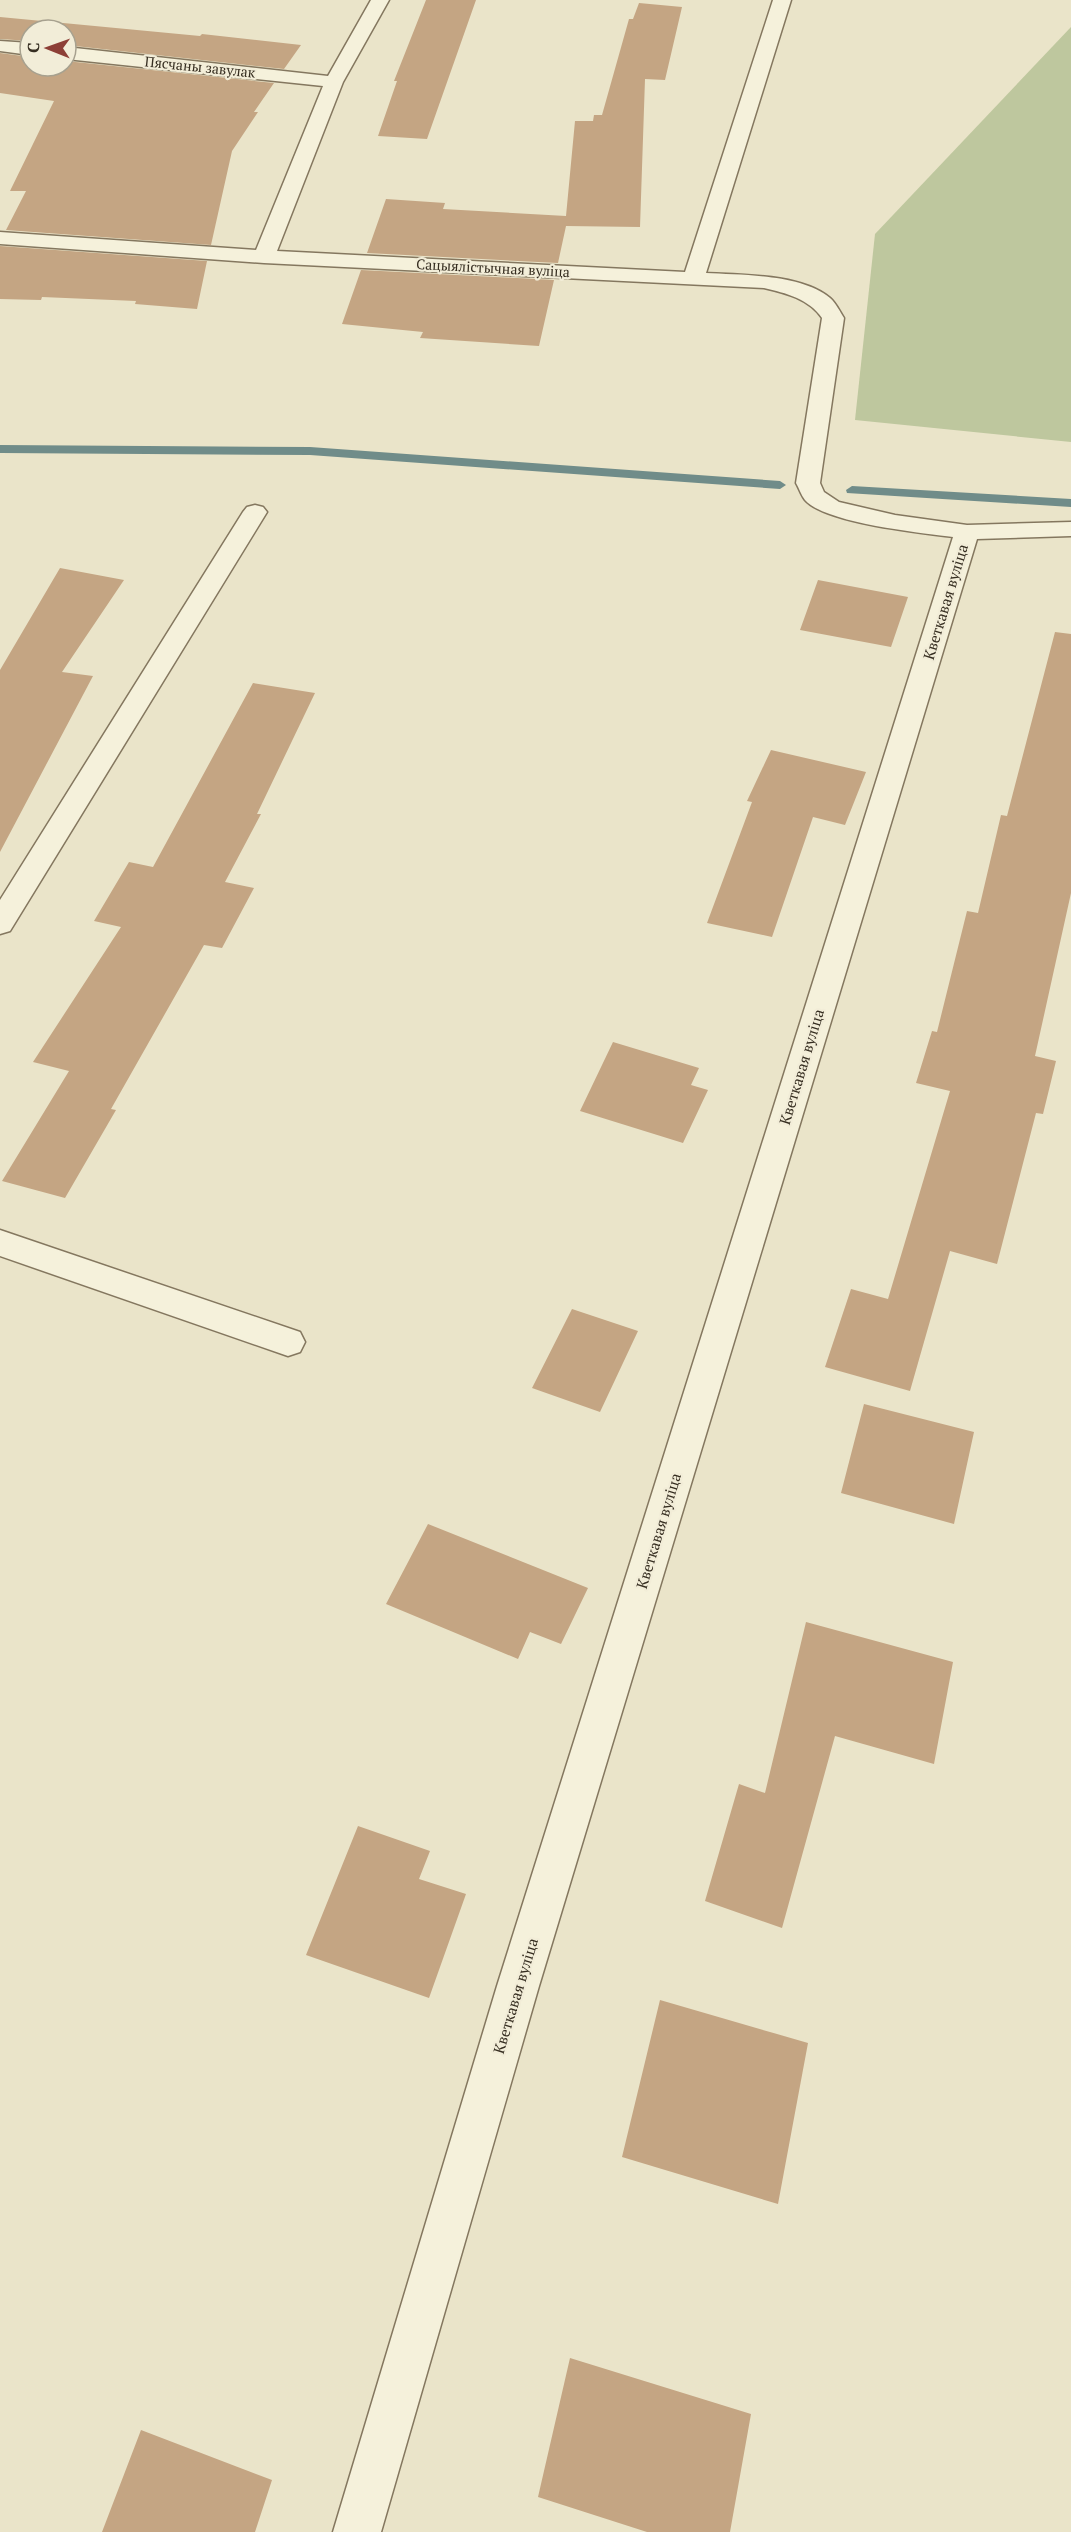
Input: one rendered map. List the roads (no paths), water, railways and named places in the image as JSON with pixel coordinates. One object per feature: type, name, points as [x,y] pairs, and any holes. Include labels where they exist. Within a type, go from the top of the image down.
[{"type":"street","points":[[264,257],[334,82],[380,0]]},
{"type":"street","points":[[694,278],[782,0]]},
{"type":"street","points":[[0,46],[18,48]]},
{"type":"street","name":"Пясчаны завулак","points":[[78,54],[334,82]]},
{"type":"street","name":"Сацыялістычная вуліца","points":[[0,238],[264,257],[764,282],[793,288],[823,303],[833,318],[808,483],[814,496],[831,507],[895,522],[967,532],[1071,529]]},
{"type":"street","points":[[0,924],[255,512]]},
{"type":"street","name":"Кветкавая вуліца","points":[[357,2532],[518,1986],[967,532]]},
{"type":"street","points":[[0,1243],[288,1342]]},
{"type":"waterway","points":[[0,449],[310,451],[780,485]]},
{"type":"waterway","points":[[852,490],[1071,503]]}]
